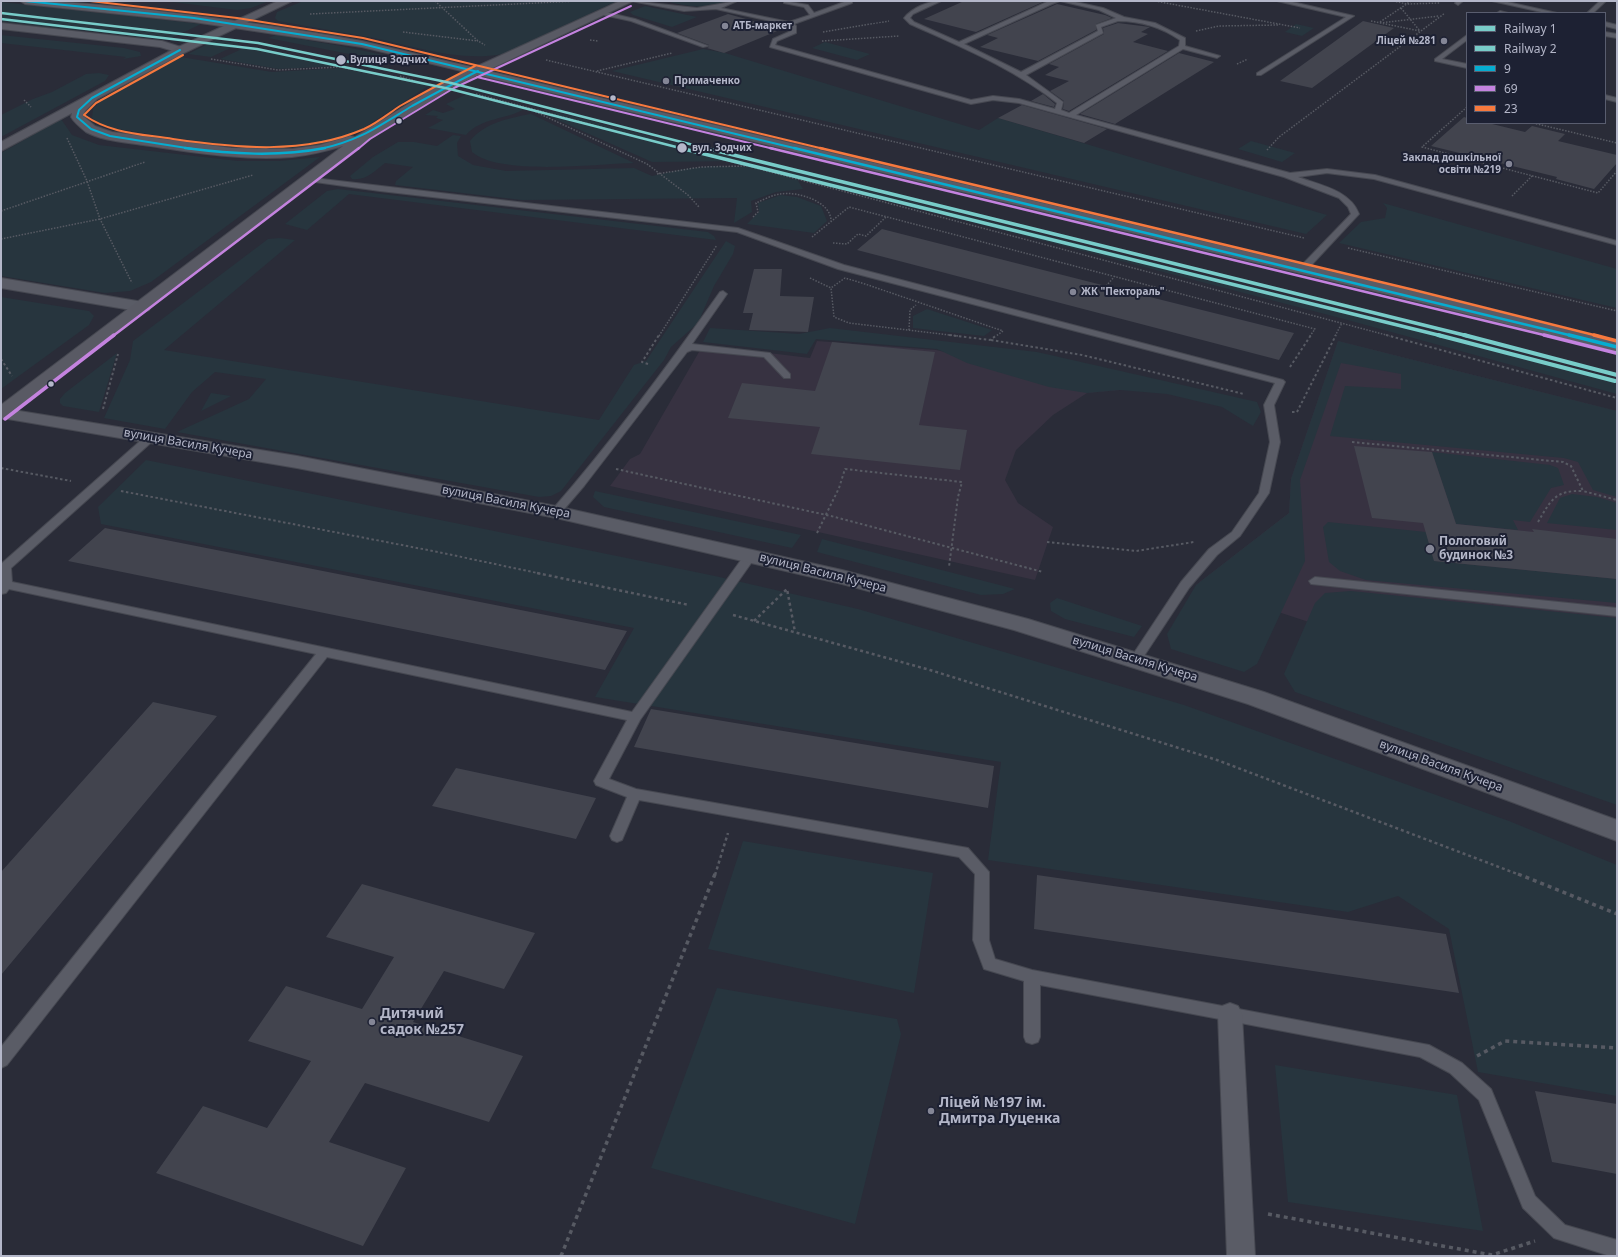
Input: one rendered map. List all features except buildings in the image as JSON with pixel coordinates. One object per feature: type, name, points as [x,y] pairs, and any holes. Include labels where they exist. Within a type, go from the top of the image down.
[{"type":"main road","points":[[1,147],[176,53],[235,24],[287,1]]},
{"type":"main road","points":[[2,414],[367,134],[444,87],[628,1]]},
{"type":"main road","points":[[92,98],[79,110],[77,117],[91,129],[110,136],[237,152],[299,153],[321,150],[367,134]]},
{"type":"street","points":[[25,1],[291,31],[362,44],[1617,347]]},
{"type":"street","points":[[1,26],[162,44],[176,53]]},
{"type":"street","points":[[1,283],[143,307]]},
{"type":"street","name":"вулиця Василя Кучера","points":[[2,414],[151,437],[297,462],[556,512],[842,577],[1020,624],[1136,659],[1256,698],[1617,831]]},
{"type":"street","points":[[1230,1014],[1241,1256]]},
{"type":"lane","points":[[634,1],[694,10],[719,9],[789,24],[850,2]]},
{"type":"lane","points":[[719,9],[734,1]]},
{"type":"lane","points":[[938,1],[911,13],[906,18],[912,23],[1022,74],[1048,91],[1061,103],[1060,108],[1057,111]]},
{"type":"lane","points":[[959,44],[1051,2],[1058,1]]},
{"type":"lane","points":[[1062,1],[1101,9],[1125,19],[1173,32],[1183,39],[1182,47]]},
{"type":"lane","points":[[1259,74],[1351,16],[1280,1]]},
{"type":"lane","points":[[1495,1],[1549,12]]},
{"type":"lane","points":[[1591,12],[1604,1]]},
{"type":"lane","points":[[786,2],[806,6],[814,16]]},
{"type":"lane","points":[[601,13],[633,20],[705,46]]},
{"type":"lane","points":[[1022,74],[1101,32],[1098,26],[1103,22],[1125,19]]},
{"type":"lane","points":[[789,24],[792,26],[794,32],[775,40],[772,46],[970,102],[993,98],[1019,101],[1253,166],[1287,176],[1342,196],[1352,206],[1355,214],[1302,270]]},
{"type":"lane","points":[[1606,24],[1617,27]]},
{"type":"lane","points":[[1606,34],[1617,36]]},
{"type":"lane","points":[[1466,38],[1437,60],[1466,66]]},
{"type":"lane","points":[[1070,115],[1182,47],[1217,56]]},
{"type":"lane","points":[[1606,97],[1617,100]]},
{"type":"lane","points":[[1287,176],[1327,171],[1351,172],[1375,177],[1617,243]]},
{"type":"lane","points":[[308,179],[380,189],[738,230],[841,267],[1280,382],[1271,405],[1275,442],[1264,493],[1236,534],[1213,552],[1185,585],[1136,659]]},
{"type":"lane","points":[[556,512],[595,465],[684,350],[724,294]]},
{"type":"lane","points":[[684,350],[691,347],[766,355],[787,376]]},
{"type":"lane","points":[[151,437],[5,567],[4,588],[324,652],[635,717]]},
{"type":"lane","points":[[740,553],[711,610],[635,717],[601,781],[635,794],[963,852],[982,872],[981,940],[989,964],[1032,977],[1423,1050],[1456,1068],[1485,1095],[1529,1202],[1560,1232],[1617,1249]]},
{"type":"lane","points":[[1315,581],[1617,612]]},
{"type":"lane","points":[[1,1060],[324,652]]},
{"type":"lane","points":[[617,836],[635,794]]},
{"type":"lane","points":[[1032,977],[1032,1037]]},
{"type":"path","points":[[401,32],[478,41],[468,30],[434,1]]},
{"type":"path","points":[[309,14],[579,1]]},
{"type":"path","points":[[1155,1],[1287,25],[1323,34]]},
{"type":"path","points":[[1393,1],[1407,4],[1459,2]]},
{"type":"path","points":[[1380,22],[1411,1]]},
{"type":"path","points":[[1253,166],[1279,137],[1459,2]]},
{"type":"path","points":[[1401,8],[1420,31]]},
{"type":"path","points":[[1380,22],[1440,16]]},
{"type":"path","points":[[822,32],[906,18]]},
{"type":"path","points":[[1371,21],[1420,31]]},
{"type":"path","points":[[1183,39],[1196,31],[1219,26],[1287,25]]},
{"type":"path","points":[[820,41],[935,33]]},
{"type":"path","points":[[594,72],[705,46]]},
{"type":"path","points":[[176,53],[278,70],[340,67],[406,79]]},
{"type":"path","points":[[212,59],[218,56]]},
{"type":"path","points":[[546,60],[1617,311]]},
{"type":"path","points":[[469,92],[1342,323],[1617,398]]},
{"type":"path","points":[[1466,108],[1422,147],[1598,193],[1617,171]]},
{"type":"path","points":[[539,110],[536,112],[647,164],[656,175],[694,198],[709,224],[721,235],[719,241],[642,362],[666,373]]},
{"type":"path","points":[[56,117],[88,181],[100,219],[143,307]]},
{"type":"path","points":[[1537,124],[1617,144]]},
{"type":"path","points":[[1,211],[146,162]]},
{"type":"path","points":[[656,175],[684,168],[711,164],[750,166]]},
{"type":"path","points":[[1,240],[100,219],[254,175]]},
{"type":"path","points":[[1497,210],[1533,175]]},
{"type":"path","points":[[748,221],[758,212],[756,203],[780,194],[798,195],[824,205],[831,215],[831,222]]},
{"type":"path","points":[[810,238],[849,207],[1315,329],[1280,382]]},
{"type":"path","points":[[832,243],[847,244],[858,234],[866,236],[887,216]]},
{"type":"path","points":[[1106,286],[1115,276]]},
{"type":"path","points":[[990,340],[1003,331],[919,303],[882,288],[846,278],[831,288],[834,316],[849,323],[990,340],[1082,355],[1297,412],[1342,323]]},
{"type":"path","points":[[909,330],[910,310],[919,303]]},
{"type":"path","points":[[101,415],[120,348]]},
{"type":"path","points":[[1,359],[12,376]]},
{"type":"path","points":[[1352,442],[1563,462],[1570,466],[1583,490]]},
{"type":"path","points":[[595,465],[707,486],[826,514],[952,546],[1043,572]]},
{"type":"path","points":[[1,468],[438,552],[711,610],[795,632],[930,670],[1217,760],[1585,900],[1617,914]]},
{"type":"path","points":[[817,533],[839,488],[844,469],[962,482],[958,498],[949,567]]},
{"type":"path","points":[[1538,522],[1556,494],[1569,490],[1583,490],[1617,500]]},
{"type":"path","points":[[1047,542],[1136,551],[1236,534]]},
{"type":"path","points":[[754,621],[787,589],[795,632]]},
{"type":"path","points":[[562,1256],[718,867],[735,811]]},
{"type":"path","points":[[1456,1068],[1505,1041],[1617,1048]]},
{"type":"path","points":[[1239,1209],[1492,1255],[1560,1232]]},
{"type":"shaded area","points":[[164,1],[269,1],[251,8],[237,10]]},
{"type":"shaded area","points":[[303,1],[617,1],[503,54],[470,56],[454,55],[374,38],[278,21],[275,18],[277,12]]},
{"type":"shaded area","points":[[666,1],[728,1],[713,6],[697,7]]},
{"type":"shaded area","points":[[1,2],[201,24],[168,40],[1,22]]},
{"type":"shaded area","points":[[645,6],[697,17],[672,27],[633,15],[630,12]]},
{"type":"shaded area","points":[[1296,24],[1314,28],[1302,36],[1285,32]]},
{"type":"shaded area","points":[[1,35],[124,48],[140,52],[141,56],[123,59],[126,57],[1,43]]},
{"type":"shaded area","points":[[276,35],[341,46],[398,58],[390,62],[268,38]]},
{"type":"shaded area","points":[[216,40],[239,44],[211,57],[188,54]]},
{"type":"shaded area","points":[[825,42],[870,54],[857,60],[812,48]]},
{"type":"shaded area","points":[[244,48],[338,66],[279,69],[220,59]]},
{"type":"shaded area","points":[[703,49],[725,53],[979,130],[998,118],[1327,215],[1306,234],[612,71]]},
{"type":"shaded area","points":[[181,57],[272,72],[340,68],[428,86],[362,129],[338,142],[303,149],[262,149],[174,138],[106,127],[92,118],[93,109],[101,100]]},
{"type":"shaded area","points":[[99,73],[109,75],[105,81],[1,137],[1,115],[33,99],[52,92],[86,74]]},
{"type":"shaded area","points":[[476,94],[524,109],[517,113],[479,125],[466,135],[428,128],[443,120],[436,118],[438,116],[425,115],[433,110],[443,113],[455,109],[446,104],[465,95]]},
{"type":"shaded area","points":[[556,112],[746,161],[652,162],[542,113]]},
{"type":"shaded area","points":[[531,114],[634,163],[549,167],[525,166],[504,164],[485,159],[472,152],[470,141],[482,130],[498,122]]},
{"type":"shaded area","points":[[61,119],[72,135],[99,145],[238,161],[279,161],[320,157],[151,282],[130,291],[105,293],[1,276],[1,153]]},
{"type":"shaded area","points":[[453,135],[461,136],[457,143],[458,156],[473,165],[506,171],[634,168],[652,176],[684,169],[712,166],[748,167],[797,179],[803,189],[776,192],[751,201],[752,212],[734,223],[737,198],[522,200],[395,185],[396,181],[413,167],[385,163],[366,177],[352,179],[350,176],[373,157],[398,142],[414,142],[437,146]]},
{"type":"shaded area","points":[[1251,141],[1295,153],[1282,162],[1238,149]]},
{"type":"shaded area","points":[[752,165],[779,168],[1617,379],[1617,394],[1344,319]]},
{"type":"shaded area","points":[[338,189],[708,232],[714,236],[716,240],[349,194],[307,230],[285,224],[327,191]]},
{"type":"shaded area","points":[[781,195],[797,197],[821,206],[827,221],[814,233],[747,224],[759,212],[758,203]]},
{"type":"shaded area","points":[[1383,203],[1617,269],[1617,308],[1339,243],[1361,222],[1385,218],[1387,208]]},
{"type":"shaded area","points":[[280,238],[295,240],[164,350],[599,420],[634,365],[646,361],[726,241],[735,246],[733,254],[714,286],[698,323],[671,347],[664,360],[561,491],[551,496],[539,497],[177,432],[249,399],[266,379],[215,372],[192,392],[165,429],[104,418],[130,360],[133,341],[268,239]]},
{"type":"shaded area","points":[[1,297],[89,311],[94,316],[89,325],[1,389]]},
{"type":"shaded area","points":[[927,309],[992,330],[984,336],[913,328],[913,316]]},
{"type":"shaded area","points":[[710,328],[799,334],[830,328],[1037,352],[1257,402],[1261,412],[1253,426],[1222,407],[1167,394],[1120,390],[1087,393],[1049,387],[967,363],[937,349],[816,339],[807,354],[703,342]]},
{"type":"shaded area","points":[[817,341],[936,350],[1120,390],[1087,393],[1053,415],[1016,450],[1005,480],[1018,503],[1053,527],[1035,580],[610,486],[630,459],[640,454],[703,345],[810,358]]},
{"type":"shaded area","name":"Пологовий будинок №3","points":[[1338,341],[1617,411],[1617,723],[1196,585],[1289,513],[1291,479]]},
{"type":"shaded area","points":[[1338,341],[1617,411],[1617,497],[1593,490],[1578,462],[1564,458],[1330,436],[1345,386],[1401,389],[1401,374],[1341,363],[1300,480],[1305,561],[1257,664],[1244,672],[1171,649],[1167,634],[1196,585],[1289,513],[1291,479]]},
{"type":"shaded area","points":[[117,353],[99,412],[63,406],[60,403],[60,399],[65,393]]},
{"type":"shaded area","points":[[211,393],[231,396],[201,411]]},
{"type":"shaded area","points":[[1432,452],[1550,465],[1558,468],[1564,485],[1551,488],[1530,522],[1513,520],[1518,530],[1456,524]]},
{"type":"shaded area","points":[[146,460],[715,576],[858,609],[1184,705],[1509,821],[1617,865],[1617,1096],[1478,1072],[1449,929],[1398,896],[1348,912],[988,860],[1001,762],[595,697],[634,628],[101,524],[98,507]]},
{"type":"shaded area","points":[[595,491],[801,535],[792,548],[604,507],[593,497]]},
{"type":"shaded area","points":[[1572,494],[1597,497],[1617,503],[1617,530],[1547,523],[1560,498]]},
{"type":"shaded area","points":[[1328,522],[1426,532],[1434,561],[1617,579],[1617,603],[1366,580],[1340,571],[1329,562],[1323,527]]},
{"type":"shaded area","points":[[822,539],[1015,589],[1003,594],[981,595],[817,552]]},
{"type":"shaded area","points":[[1351,591],[1617,618],[1617,805],[1295,692],[1284,674],[1315,603],[1325,593]]},
{"type":"shaded area","points":[[1057,598],[1142,626],[1134,637],[1065,619],[1051,611],[1050,603]]},
{"type":"shaded area","points":[[743,841],[933,873],[914,993],[708,949]]},
{"type":"shaded area","points":[[717,988],[897,1019],[901,1034],[855,1224],[651,1168]]},
{"type":"shaded area","points":[[1275,1065],[1457,1095],[1483,1231],[1288,1202]]},
{"type":"rail line","name":"1","points":[[1,13],[258,43],[451,83],[529,104],[1528,351],[1617,375]]},
{"type":"rail line","name":"2","points":[[1,19],[257,49],[450,89],[528,110],[1526,357],[1615,381]]},
{"type":"transit line","name":"9","points":[[25,1],[194,18],[362,44],[1413,296],[1617,347]]},
{"type":"transit line","name":"23","points":[[90,1],[237,18],[363,38],[1414,290],[1617,341]]},
{"type":"transit line","name":"69","points":[[5,419],[370,139],[454,88],[631,6]]},
{"type":"transit line","name":"9","points":[[180,50],[92,98],[79,110],[77,117],[91,129],[110,136],[174,146],[240,153],[272,154],[305,152],[336,145],[367,134],[459,80],[478,71]]},
{"type":"transit line","name":"23","points":[[183,55],[96,103],[84,115],[112,130],[216,145],[267,147],[316,143],[340,138],[364,129],[447,80],[475,66]]},
{"type":"transit line","name":"69","points":[[477,77],[1412,302],[1616,353]]},
{"type":"place","name":"АТБ-маркет","points":[[725,26]]},
{"type":"place","name":"Ліцей №281","points":[[1444,41]]},
{"type":"place","name":"Вулиця Зодчих","points":[[341,60]]},
{"type":"place","name":"Примаченко","points":[[666,81]]},
{"type":"place","name":"вул. Зодчих","points":[[682,148]]},
{"type":"place","name":"Заклад дошкільної освіти №219","points":[[1509,164]]},
{"type":"place","name":"ЖК \"Пектораль\"","points":[[1073,292]]},
{"type":"place","name":"Пологовий будинок №3","points":[[1430,549]]},
{"type":"place","name":"Дитячий садок №257","points":[[372,1022]]},
{"type":"place","name":"Ліцей №197 ім. Дмитра Луценка","points":[[931,1111]]}]
